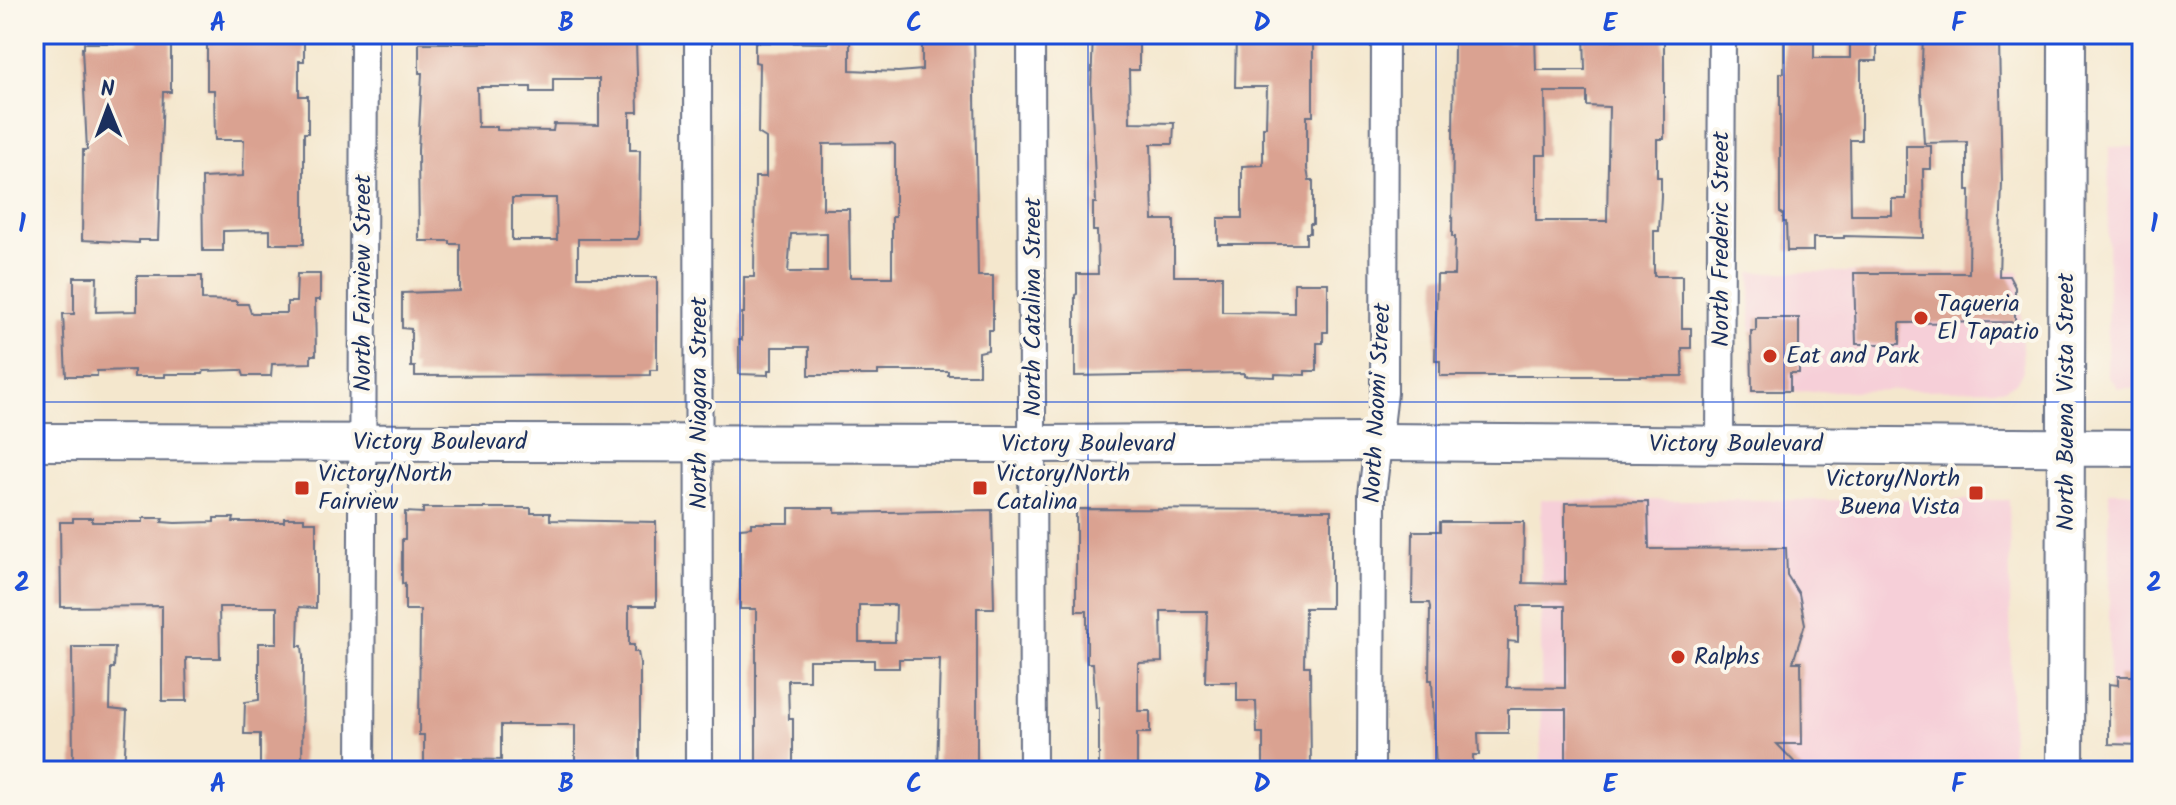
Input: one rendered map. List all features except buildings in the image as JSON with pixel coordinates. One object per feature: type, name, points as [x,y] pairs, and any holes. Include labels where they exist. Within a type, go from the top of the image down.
[{"type":"main road","name":"North Buena Vista Street","points":[[2065,771],[2067,34]]},
{"type":"main road","name":"Victory Boulevard","points":[[34,442],[1380,442],[2142,448]]},
{"type":"street","name":"North Fairview Street","points":[[361,771],[364,34]]},
{"type":"street","name":"North Niagara Street","points":[[698,34],[699,771]]},
{"type":"street","name":"North Catalina Street","points":[[1031,34],[1033,771]]},
{"type":"street","name":"North Naomi Street","points":[[1371,771],[1372,495],[1380,442],[1384,364],[1385,34]]},
{"type":"street","name":"North Frederic Street","points":[[1720,443],[1722,34]]},
{"type":"shaded area","points":[[2109,147],[2142,147],[2142,388],[2118,388],[2107,375]]},
{"type":"shaded area","points":[[1751,272],[2019,272],[2023,371],[2016,382],[2005,389],[1751,392]]},
{"type":"shaded area","points":[[2109,492],[2142,492],[2142,749],[2109,749]]},
{"type":"shaded area","points":[[1541,500],[2009,500],[2012,771],[1541,771]]},
{"type":"place","name":"Taqueria El Tapatio","points":[[1921,318]]},
{"type":"place","name":"Eat and Park","points":[[1770,356]]},
{"type":"place","name":"Victory/North Fairview","points":[[302,488]]},
{"type":"place","name":"Victory/North Catalina","points":[[980,488]]},
{"type":"place","name":"Victory/North Buena Vista","points":[[1976,493]]},
{"type":"place","name":"Ralphs","points":[[1678,657]]}]
